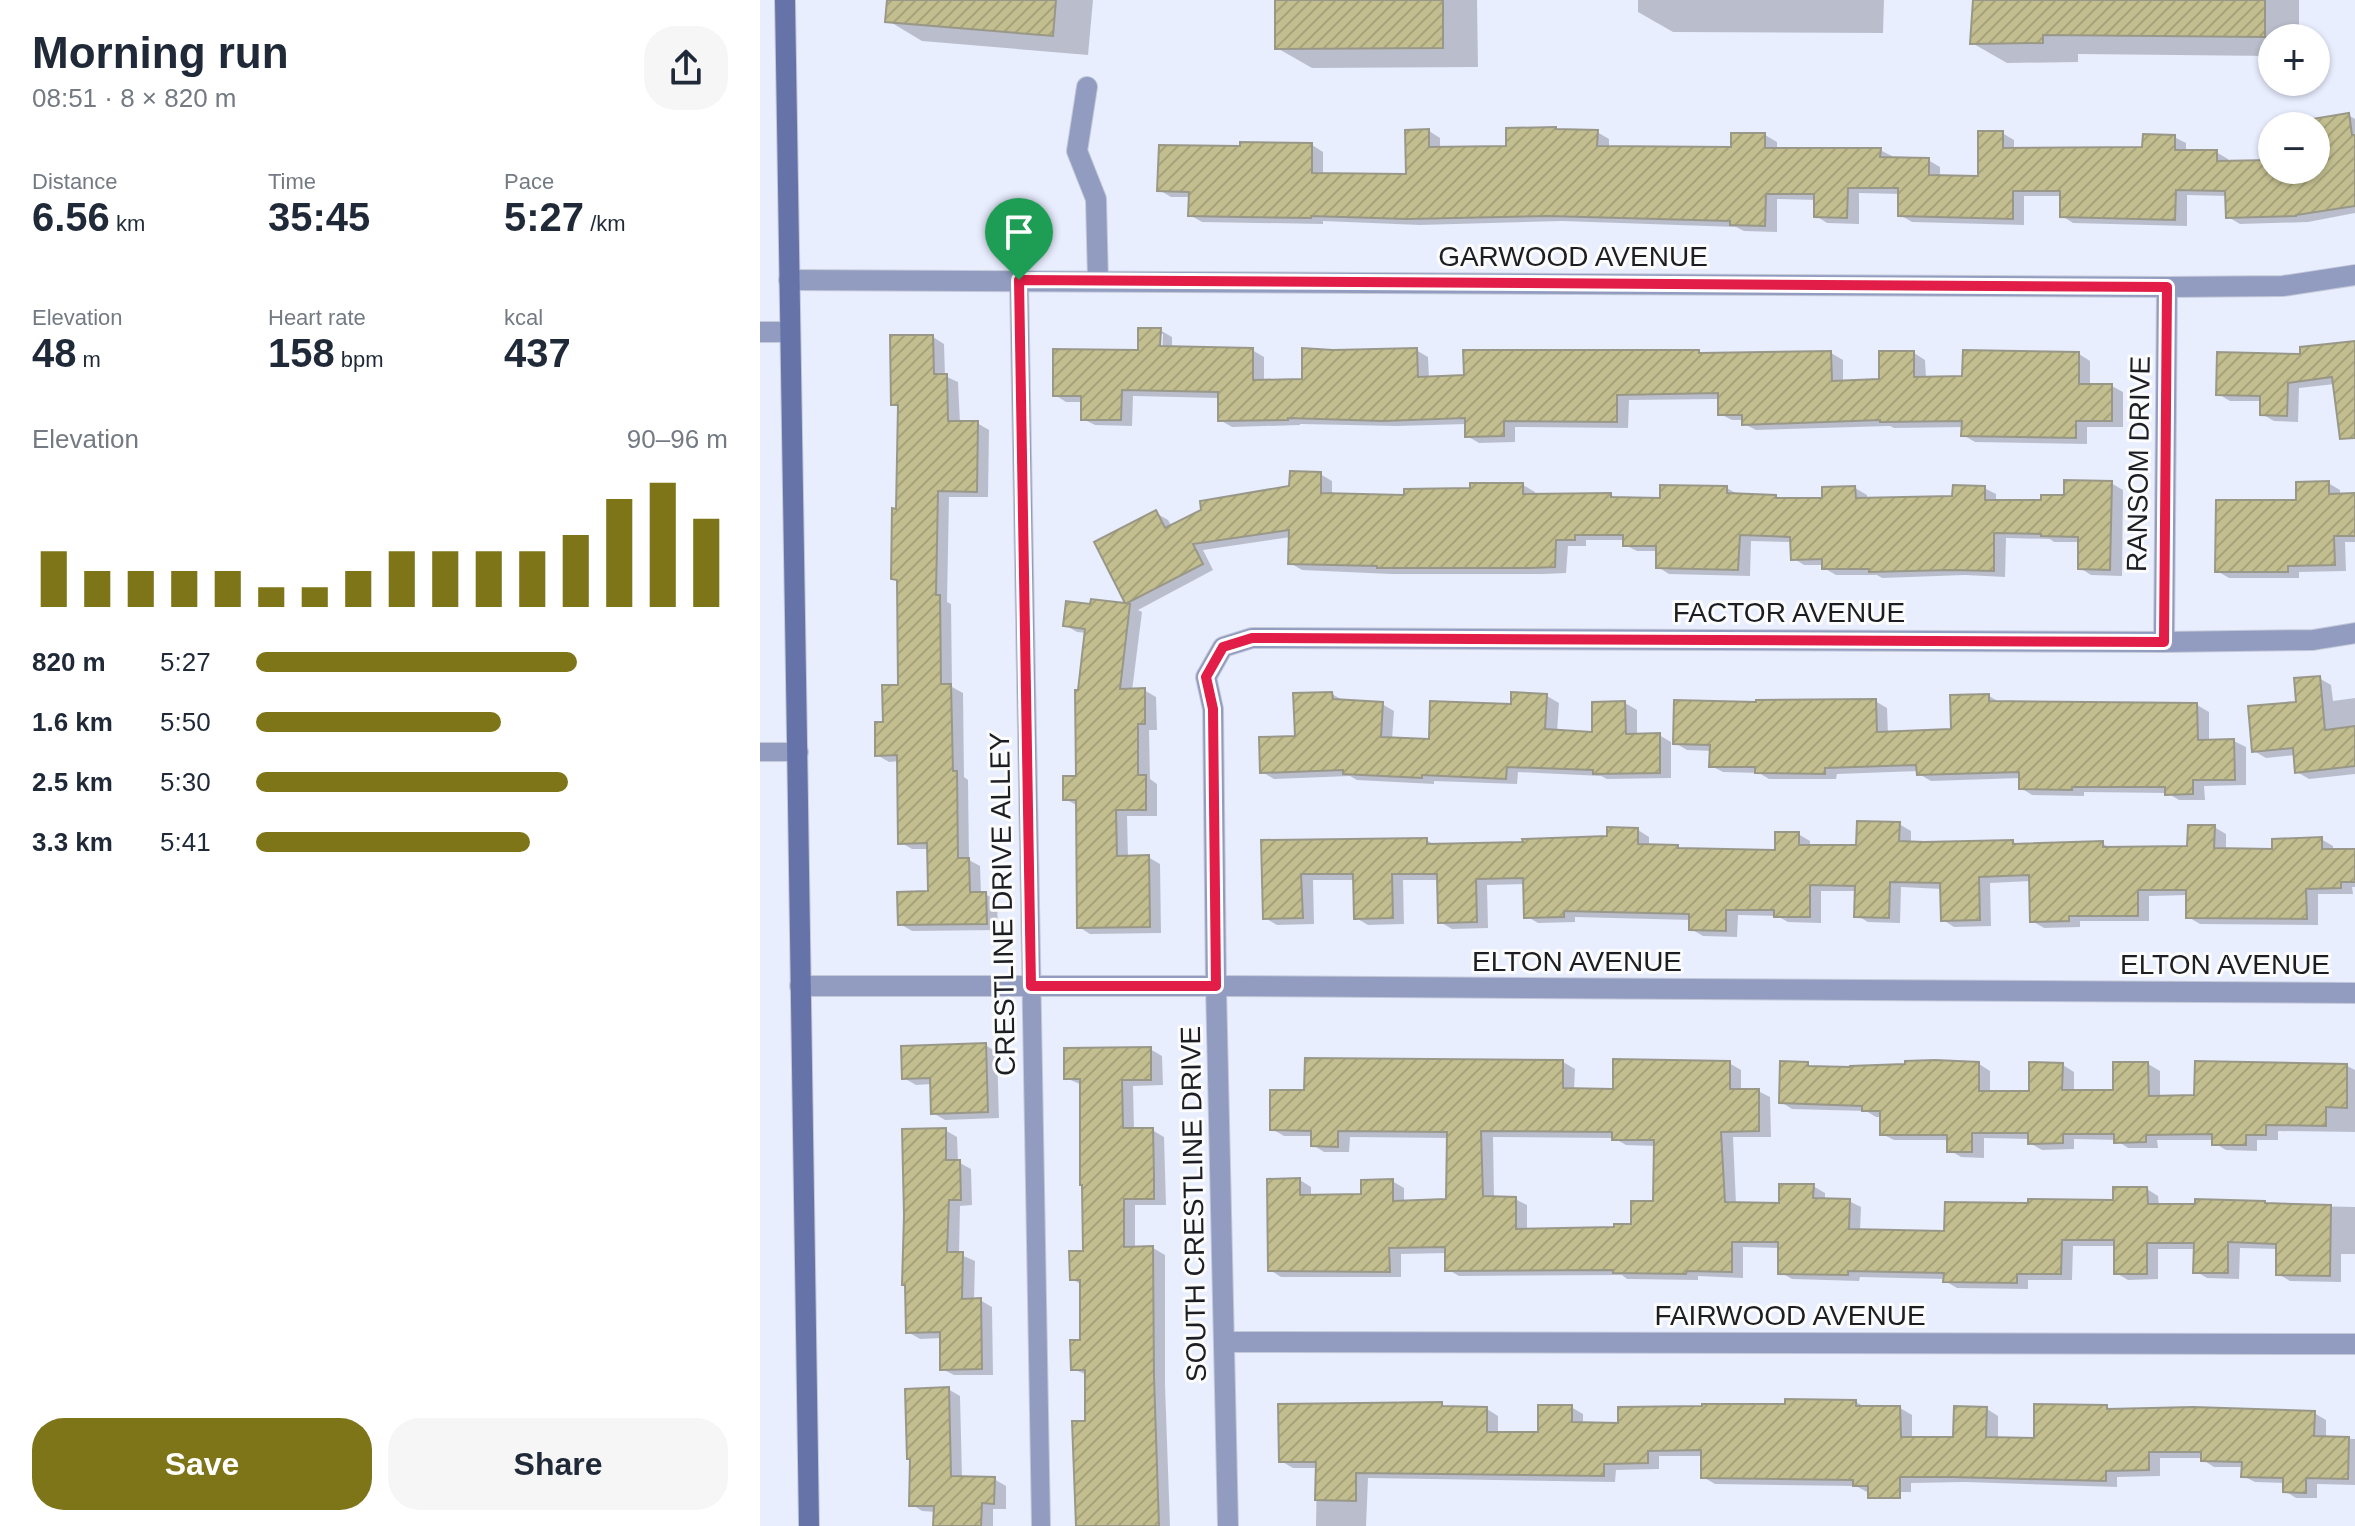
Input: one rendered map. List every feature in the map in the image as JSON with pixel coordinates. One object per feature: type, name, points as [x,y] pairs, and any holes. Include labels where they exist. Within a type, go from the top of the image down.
[{"type":"main road","points":[[785,0],[809,1526]]},
{"type":"street","points":[[1087,87],[1077,151],[1096,199],[1098,281]]},
{"type":"street","name":"GARWOOD AVENUE","points":[[789,280],[2167,287],[2283,286],[2355,275]]},
{"type":"street","name":"RANSOM DRIVE","points":[[2164,642],[2167,287]]},
{"type":"street","points":[[760,332],[790,332]]},
{"type":"street","name":"FACTOR AVENUE","points":[[1223,647],[1252,638],[2164,642],[2313,640],[2355,633]]},
{"type":"street","name":"SOUTH CRESTLINE DRIVE","points":[[1223,647],[1206,677],[1213,709],[1228,1526]]},
{"type":"street","name":"ELTON AVENUE","points":[[800,986],[2355,993]]},
{"type":"street","name":"FAIRWOOD AVENUE","points":[[1224,1342],[2355,1344]]},
{"type":"lane","name":"CRESTLINE DRIVE ALLEY","points":[[1019,280],[1041,1526]]},
{"type":"lane","points":[[760,752],[799,752]]},
{"type":"building","points":[[887,0],[1056,0],[1053,36],[885,22]]},
{"type":"building","points":[[1275,0],[1443,0],[1443,48],[1275,49]]},
{"type":"building","points":[[1973,0],[2265,0],[2265,24],[2258,24],[2258,37],[2043,35],[2043,43],[1970,44]]},
{"type":"building","points":[[2349,113],[2352,135],[2355,135],[2355,206],[2296,216],[2226,218],[2225,191],[2176,190],[2175,220],[2060,217],[2060,191],[2013,191],[2013,219],[1898,216],[1898,188],[1848,188],[1847,218],[1814,217],[1814,194],[1766,194],[1765,226],[1730,225],[1730,221],[1548,216],[1407,219],[1188,216],[1189,192],[1157,191],[1159,145],[1312,143],[1312,173],[1406,174],[1405,130],[1429,129],[1429,147],[1506,146],[1506,128],[1556,127],[1598,130],[1597,146],[1731,147],[1731,133],[1765,133],[1765,148],[1881,148],[1880,157],[1929,158],[1929,175],[1978,176],[1978,131],[2003,131],[2003,148],[2142,147],[2143,134],[2175,135],[2175,150],[2217,150],[2217,161],[2258,160],[2258,184],[2330,184],[2330,116]]},
{"type":"building","points":[[1138,328],[1161,328],[1160,346],[1253,348],[1253,380],[1302,379],[1302,348],[1417,348],[1418,377],[1464,375],[1463,350],[1831,351],[1832,381],[1879,379],[1879,351],[1914,351],[1914,377],[1962,376],[1963,350],[2079,352],[2079,384],[2112,384],[2112,421],[2076,421],[2076,438],[1961,436],[1962,421],[1880,420],[1742,425],[1742,415],[1718,415],[1718,393],[1617,395],[1617,422],[1504,421],[1504,436],[1465,437],[1465,418],[1218,421],[1218,392],[1122,390],[1121,420],[1081,420],[1081,396],[1053,396],[1053,349],[1138,350]]},
{"type":"building","points":[[890,335],[933,335],[934,374],[947,374],[948,421],[978,421],[977,492],[938,491],[936,595],[940,595],[941,684],[951,684],[953,771],[957,771],[958,858],[969,858],[970,892],[986,892],[987,924],[898,925],[897,892],[928,891],[927,843],[898,844],[897,755],[875,756],[875,722],[883,722],[882,685],[898,685],[897,580],[891,579],[898,405],[891,405]]},
{"type":"building","points":[[2355,341],[2355,438],[2340,439],[2332,377],[2288,383],[2287,416],[2260,415],[2260,396],[2216,395],[2217,352],[2300,354],[2300,347]]},
{"type":"building","points":[[1290,471],[1321,472],[1321,493],[1404,495],[1404,489],[1470,488],[1470,483],[1523,483],[1523,494],[1611,493],[1611,497],[1660,498],[1660,485],[1727,486],[1727,493],[1776,495],[1776,498],[1822,498],[1822,487],[1855,486],[1856,498],[1952,496],[1953,485],[1985,486],[1985,500],[2041,500],[2041,495],[2064,495],[2064,480],[2112,481],[2110,570],[2078,569],[2078,537],[2041,534],[1994,533],[1994,571],[1869,572],[1869,569],[1822,569],[1822,559],[1791,560],[1790,537],[1740,535],[1738,570],[1656,568],[1656,546],[1623,546],[1623,535],[1575,535],[1575,540],[1556,540],[1555,567],[1530,568],[1377,568],[1288,564],[1289,530],[1193,544],[1203,564],[1127,603],[1130,604],[1120,689],[1145,688],[1145,724],[1138,724],[1138,775],[1146,775],[1146,810],[1116,810],[1117,856],[1149,855],[1150,927],[1077,928],[1076,800],[1063,800],[1063,776],[1076,776],[1075,690],[1078,690],[1085,629],[1063,626],[1066,601],[1090,604],[1091,599],[1125,603],[1094,542],[1156,510],[1165,528],[1201,510],[1200,501],[1289,486]]},
{"type":"building","points":[[2329,481],[2329,494],[2355,493],[2355,536],[2334,536],[2335,565],[2288,566],[2288,572],[2215,572],[2216,500],[2296,500],[2296,482]]},
{"type":"building","points":[[2320,676],[2325,730],[2355,726],[2355,766],[2295,773],[2293,748],[2252,752],[2248,706],[2296,702],[2294,678]]},
{"type":"building","points":[[1332,692],[1333,699],[1383,702],[1381,737],[1429,739],[1430,701],[1511,704],[1511,692],[1547,694],[1545,729],[1592,732],[1592,702],[1625,701],[1626,734],[1660,733],[1660,773],[1593,774],[1593,770],[1507,767],[1506,779],[1343,774],[1343,770],[1260,773],[1259,737],[1295,736],[1293,693]]},
{"type":"building","points":[[1989,694],[1989,701],[2197,703],[2198,740],[2234,739],[2235,780],[2193,780],[2193,794],[2165,795],[2165,787],[2019,789],[2019,772],[1917,775],[1916,765],[1825,768],[1825,774],[1755,773],[1755,767],[1709,767],[1710,745],[1673,744],[1674,700],[1756,702],[1876,699],[1877,732],[1951,729],[1950,695]]},
{"type":"building","points":[[1857,821],[1900,822],[1899,841],[1924,842],[2013,840],[2013,844],[2103,841],[2103,847],[2187,846],[2188,825],[2215,825],[2214,848],[2272,849],[2272,839],[2322,837],[2322,849],[2355,849],[2355,882],[2341,882],[2341,888],[2306,889],[2307,919],[2186,918],[2186,890],[2138,890],[2138,916],[2069,916],[2069,921],[2030,922],[2029,875],[1979,877],[1980,920],[1941,921],[1940,883],[1890,882],[1889,918],[1854,917],[1855,886],[1810,885],[1810,917],[1774,917],[1774,910],[1726,910],[1726,931],[1689,930],[1689,914],[1564,911],[1564,917],[1524,918],[1523,878],[1476,879],[1477,922],[1438,923],[1437,874],[1392,874],[1393,918],[1354,919],[1353,874],[1301,874],[1303,918],[1263,919],[1261,840],[1427,838],[1427,844],[1523,842],[1522,839],[1607,836],[1607,827],[1638,828],[1638,844],[1775,850],[1775,832],[1799,832],[1799,845],[1856,845]]},
{"type":"building","points":[[986,1043],[988,1112],[931,1114],[930,1078],[902,1079],[901,1046]]},
{"type":"building","points":[[1151,1047],[1151,1080],[1122,1080],[1123,1128],[1153,1128],[1154,1175],[1154,1199],[1124,1199],[1124,1247],[1153,1246],[1159,1526],[1076,1526],[1072,1421],[1085,1421],[1085,1370],[1071,1370],[1070,1340],[1080,1340],[1080,1280],[1070,1280],[1069,1251],[1083,1251],[1080,1079],[1064,1079],[1064,1048]]},
{"type":"building","points":[[1305,1058],[1563,1060],[1563,1088],[1613,1089],[1613,1059],[1730,1061],[1730,1089],[1759,1089],[1759,1131],[1721,1132],[1725,1202],[1779,1203],[1779,1184],[1814,1184],[1813,1198],[1850,1199],[1849,1229],[1944,1231],[1945,1202],[2113,1200],[2113,1187],[2147,1187],[2148,1204],[2195,1204],[2195,1199],[2331,1205],[2330,1276],[2276,1275],[2276,1244],[2228,1242],[2228,1273],[2193,1273],[2194,1243],[2147,1243],[2147,1274],[2114,1274],[2114,1240],[2062,1240],[2061,1274],[2017,1274],[2017,1283],[1943,1282],[1944,1273],[1848,1271],[1848,1275],[1778,1274],[1778,1242],[1732,1242],[1732,1272],[1445,1271],[1445,1247],[1389,1248],[1390,1272],[1268,1271],[1267,1179],[1300,1178],[1300,1195],[1361,1194],[1361,1180],[1393,1179],[1393,1201],[1446,1199],[1447,1132],[1338,1131],[1338,1147],[1311,1146],[1311,1131],[1270,1130],[1270,1090],[1304,1090]],"holes":[[[1481,1131],[1612,1132],[1612,1140],[1654,1140],[1653,1201],[1631,1201],[1631,1224],[1516,1229],[1516,1197],[1483,1196]]]},
{"type":"building","points":[[1935,1060],[1979,1062],[1979,1091],[2029,1091],[2029,1062],[2063,1063],[2062,1090],[2113,1090],[2113,1062],[2148,1062],[2149,1096],[2194,1095],[2195,1061],[2347,1064],[2347,1108],[2326,1107],[2326,1126],[2266,1125],[2266,1135],[2246,1135],[2246,1145],[2212,1145],[2212,1134],[2146,1135],[2146,1142],[2114,1143],[2114,1134],[2063,1134],[2063,1143],[2028,1144],[2028,1133],[1972,1133],[1972,1152],[1947,1152],[1947,1135],[1880,1135],[1880,1111],[1862,1111],[1862,1106],[1779,1103],[1780,1061],[1808,1062],[1808,1066],[1850,1067]]},
{"type":"building","points":[[946,1128],[946,1160],[960,1160],[961,1200],[949,1200],[947,1252],[963,1252],[962,1299],[981,1298],[982,1369],[940,1370],[940,1332],[906,1333],[905,1285],[902,1285],[902,1129]]},
{"type":"building","points":[[949,1387],[951,1476],[995,1477],[994,1504],[982,1503],[981,1526],[933,1526],[934,1506],[909,1506],[910,1459],[907,1459],[905,1389]]},
{"type":"building","points":[[1785,1399],[1856,1400],[1856,1406],[1900,1406],[1901,1437],[1953,1437],[1954,1406],[1987,1407],[1986,1437],[2034,1438],[2034,1404],[2107,1405],[2107,1409],[2193,1407],[2315,1411],[2314,1436],[2349,1437],[2348,1479],[2306,1478],[2306,1493],[2283,1492],[2283,1478],[2241,1477],[2242,1462],[2201,1461],[2201,1452],[2149,1452],[2149,1470],[2106,1471],[2106,1481],[1900,1477],[1900,1498],[1868,1498],[1868,1486],[1853,1486],[1853,1480],[1701,1478],[1701,1450],[1648,1451],[1648,1463],[1604,1464],[1604,1476],[1356,1473],[1356,1501],[1315,1500],[1316,1462],[1279,1462],[1278,1404],[1442,1402],[1442,1406],[1487,1407],[1487,1432],[1538,1432],[1538,1405],[1572,1405],[1572,1422],[1618,1423],[1618,1407],[1785,1404]]},
{"type":"route","points":[[1019,280],[2167,287],[2164,642],[1252,638],[1223,647],[1206,677],[1213,709],[1216,986],[1031,986],[1019,280]]}]
